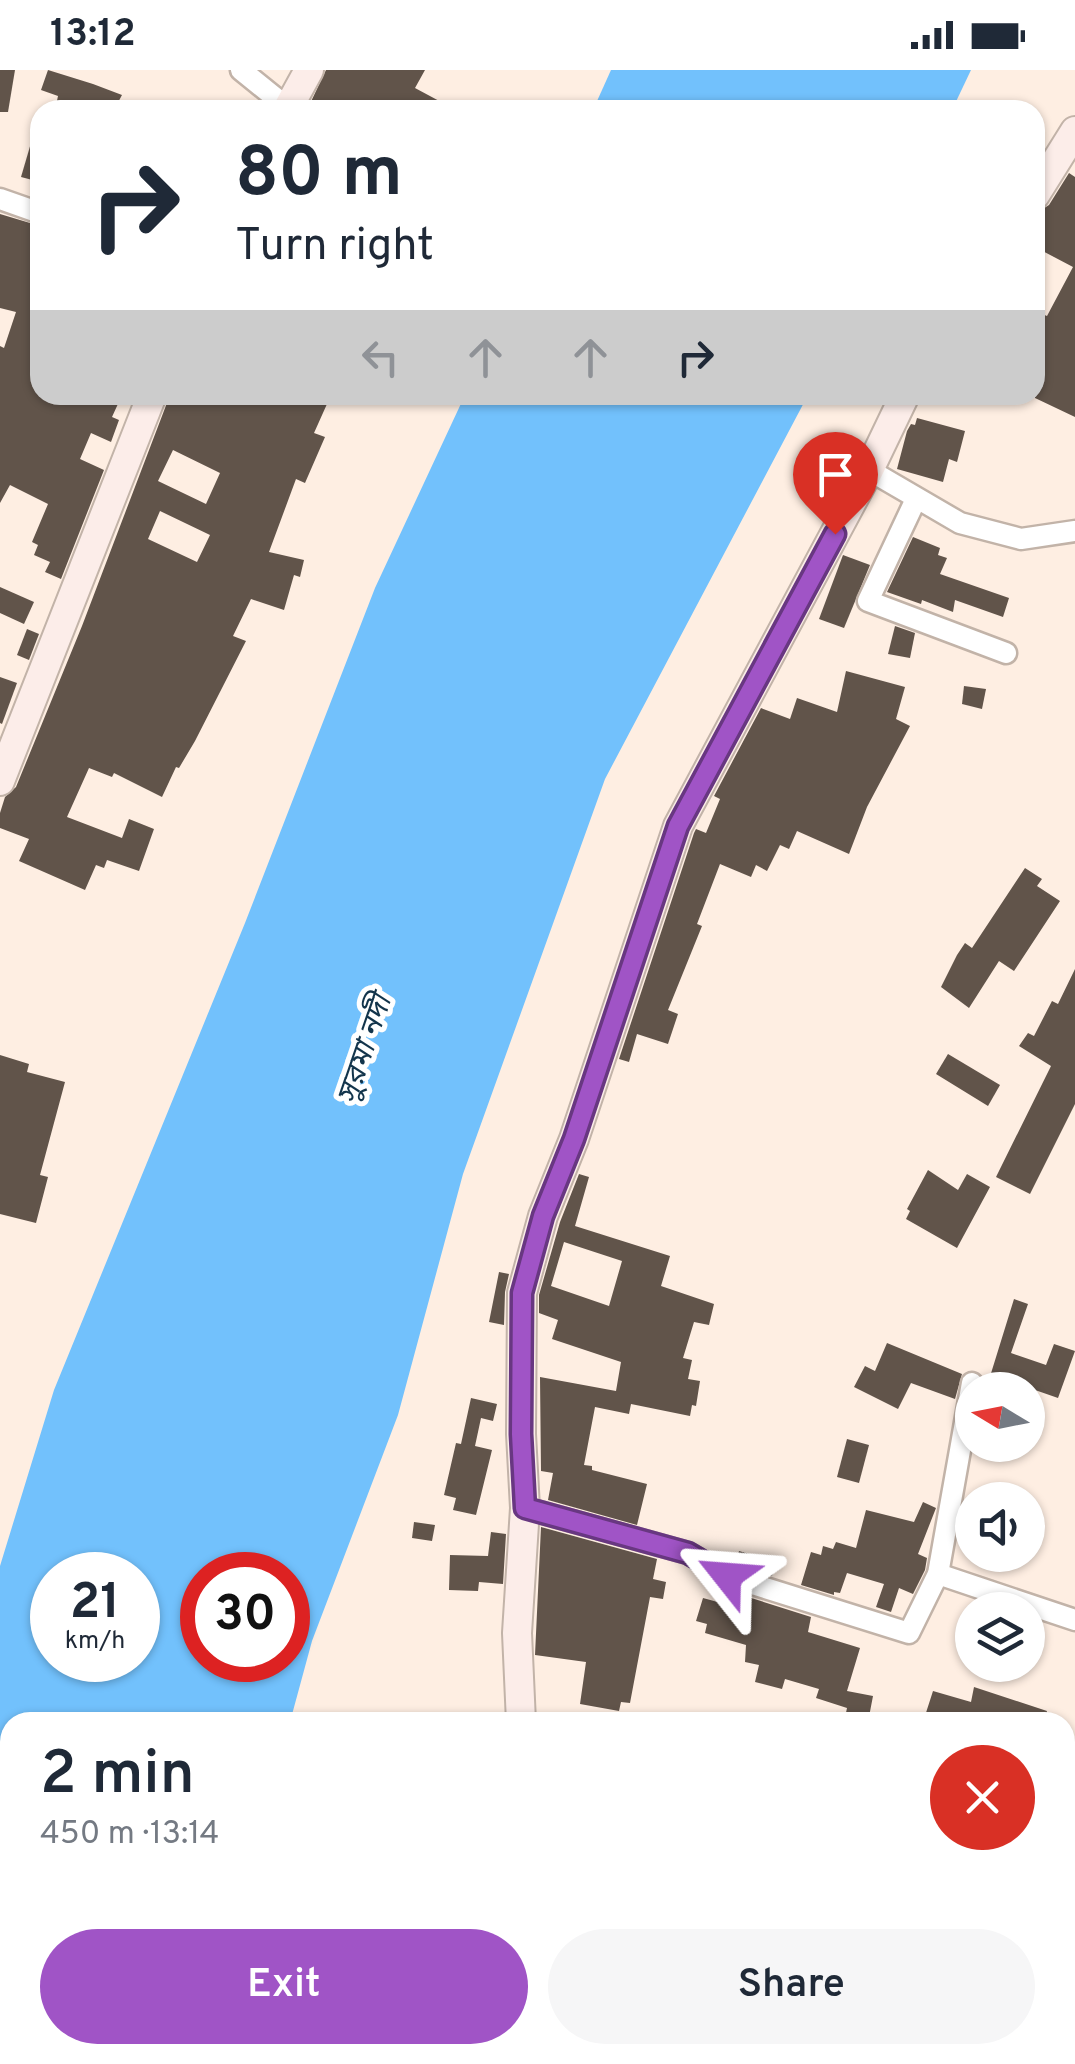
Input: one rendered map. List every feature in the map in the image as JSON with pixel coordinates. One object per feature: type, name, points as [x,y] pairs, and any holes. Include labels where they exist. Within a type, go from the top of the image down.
[{"type":"street","points":[[240,70],[276,100]]},
{"type":"street","points":[[292,100],[309,70]]},
{"type":"street","points":[[1045,184],[1067,161],[1075,131]]},
{"type":"street","points":[[0,200],[30,210]]},
{"type":"street","points":[[0,781],[148,405]]},
{"type":"street","points":[[521,1712],[517,1633],[525,1508],[522,1293],[543,1216],[574,1139],[678,826],[870,470],[900,405]]},
{"type":"street","points":[[870,470],[960,523],[1021,539],[1075,530]]},
{"type":"street","points":[[916,499],[868,601],[1006,653]]},
{"type":"street","points":[[525,1508],[688,1553],[727,1576],[910,1633],[938,1574],[958,1462]]},
{"type":"street","points":[[938,1574],[1075,1620]]},
{"type":"water","points":[[611,70],[971,70],[957,100],[598,100]]},
{"type":"water","name":"সুরমা নদী","points":[[460,405],[803,405],[605,779],[463,1174],[398,1415],[310,1648],[310,1552],[180,1552],[180,1682],[301,1682],[293,1712],[0,1712],[0,1566],[54,1390],[245,923],[375,588]]},
{"type":"building","points":[[0,70],[15,70],[8,112],[0,112]]},
{"type":"building","points":[[48,70],[122,95],[119,100],[57,100],[58,96],[41,90]]},
{"type":"building","points":[[326,70],[425,70],[415,88],[437,100],[312,100]]},
{"type":"building","points":[[30,146],[30,179],[21,177]]},
{"type":"building","points":[[1069,173],[1075,177],[1075,417],[1045,403],[1045,315],[1073,267],[1045,252],[1045,208]]},
{"type":"building","points":[[0,214],[30,223],[30,405],[117,405],[112,417],[119,420],[111,442],[91,433],[80,459],[104,470],[61,579],[45,572],[50,562],[34,555],[38,545],[32,542],[48,504],[10,485],[0,503],[0,346],[4,348],[16,312],[0,308]]},
{"type":"building","points":[[166,405],[327,405],[314,433],[325,437],[305,483],[296,479],[269,552],[304,560],[300,577],[294,575],[284,610],[251,599],[233,636],[246,641],[162,797],[114,773],[112,777],[89,768],[67,817],[122,838],[129,819],[154,829],[139,871],[107,860],[104,868],[96,865],[85,890],[19,861],[29,839],[0,828],[5,797],[16,787]],"holes":[[[173,450],[220,473],[206,504],[158,481]],[[160,511],[210,535],[197,562],[148,539]]]},
{"type":"building","points":[[917,418],[965,431],[957,462],[949,459],[943,482],[897,469],[907,431]]},
{"type":"building","points":[[913,537],[940,548],[938,555],[947,558],[940,574],[1009,598],[1003,617],[955,600],[953,612],[887,592]]},
{"type":"building","points":[[843,555],[870,565],[844,628],[819,619]]},
{"type":"building","points":[[0,587],[34,602],[24,624],[0,613]]},
{"type":"building","points":[[895,626],[915,633],[910,658],[888,654]]},
{"type":"building","points":[[27,629],[39,634],[29,660],[17,655]]},
{"type":"building","points":[[846,671],[905,687],[896,719],[910,726],[867,807],[849,854],[797,831],[789,849],[780,845],[767,871],[756,865],[751,877],[720,864],[697,924],[702,926],[668,1010],[678,1014],[668,1044],[637,1034],[629,1062],[619,1059],[694,833],[696,829],[706,833],[720,799],[714,796],[761,708],[790,719],[797,698],[837,712]]},
{"type":"building","points":[[0,677],[17,683],[2,724],[0,723]]},
{"type":"building","points":[[964,686],[986,689],[982,709],[962,704]]},
{"type":"building","points":[[1025,868],[1042,879],[1037,886],[1060,901],[1014,971],[999,961],[969,1008],[941,987],[965,943],[972,948]]},
{"type":"building","points":[[1075,969],[1075,1104],[1030,1194],[996,1177],[1051,1066],[1019,1046],[1028,1033],[1034,1036],[1052,1001],[1058,1004]]},
{"type":"building","points":[[948,1054],[1000,1085],[988,1106],[936,1074]]},
{"type":"building","points":[[0,1055],[29,1064],[27,1072],[65,1082],[40,1175],[48,1177],[36,1223],[0,1214]]},
{"type":"building","points":[[928,1170],[958,1190],[967,1174],[990,1187],[957,1248],[906,1219],[910,1211],[907,1209]]},
{"type":"building","points":[[579,1174],[589,1177],[575,1226],[670,1256],[661,1286],[714,1304],[709,1325],[694,1322],[683,1358],[692,1360],[688,1379],[700,1381],[696,1406],[692,1405],[690,1416],[631,1404],[629,1414],[595,1407],[584,1465],[647,1484],[637,1525],[548,1500],[553,1473],[541,1471],[540,1377],[616,1391],[621,1362],[552,1339],[558,1320],[539,1313],[539,1295]],"holes":[[[564,1242],[622,1261],[609,1306],[551,1286]]]},
{"type":"building","points":[[499,1272],[509,1274],[504,1325],[489,1322]]},
{"type":"building","points":[[1014,1299],[1028,1304],[1011,1353],[1046,1365],[1054,1344],[1075,1351],[1058,1398],[1045,1393],[1045,1372],[991,1372]]},
{"type":"building","points":[[887,1343],[957,1372],[955,1399],[911,1383],[898,1409],[854,1387],[865,1366],[875,1371]]},
{"type":"building","points":[[471,1398],[497,1404],[493,1421],[481,1418],[475,1446],[492,1450],[476,1515],[453,1510],[456,1498],[444,1495]]},
{"type":"building","points":[[847,1439],[869,1445],[859,1483],[837,1477]]},
{"type":"building","points":[[923,1502],[936,1508],[918,1554],[927,1558],[925,1570],[913,1594],[899,1588],[891,1612],[876,1607],[884,1584],[847,1573],[840,1593],[834,1595],[801,1585],[811,1552],[821,1555],[823,1546],[833,1549],[836,1542],[856,1548],[866,1510],[914,1522]]},
{"type":"building","points":[[414,1522],[435,1525],[432,1541],[412,1538]]},
{"type":"building","points":[[541,1527],[657,1559],[653,1579],[666,1582],[663,1599],[650,1597],[630,1703],[621,1702],[619,1711],[580,1704],[586,1662],[535,1655]]},
{"type":"building","points":[[491,1532],[506,1534],[503,1584],[479,1582],[478,1591],[449,1590],[450,1555],[488,1556]]},
{"type":"building","points":[[739,1551],[776,1562],[772,1576],[736,1564]]},
{"type":"building","points":[[745,1596],[811,1617],[808,1632],[860,1648],[847,1691],[873,1696],[870,1712],[846,1712],[847,1708],[816,1698],[819,1689],[785,1679],[782,1689],[755,1682],[759,1665],[745,1662],[746,1645],[705,1633],[707,1624],[696,1621],[703,1598],[743,1609]]},
{"type":"building","points":[[974,1687],[1047,1711],[926,1712],[933,1691],[971,1702]]},
{"type":"route","points":[[727,1576],[688,1553],[525,1508],[522,1293],[543,1216],[574,1139],[678,826],[835,534]]}]
